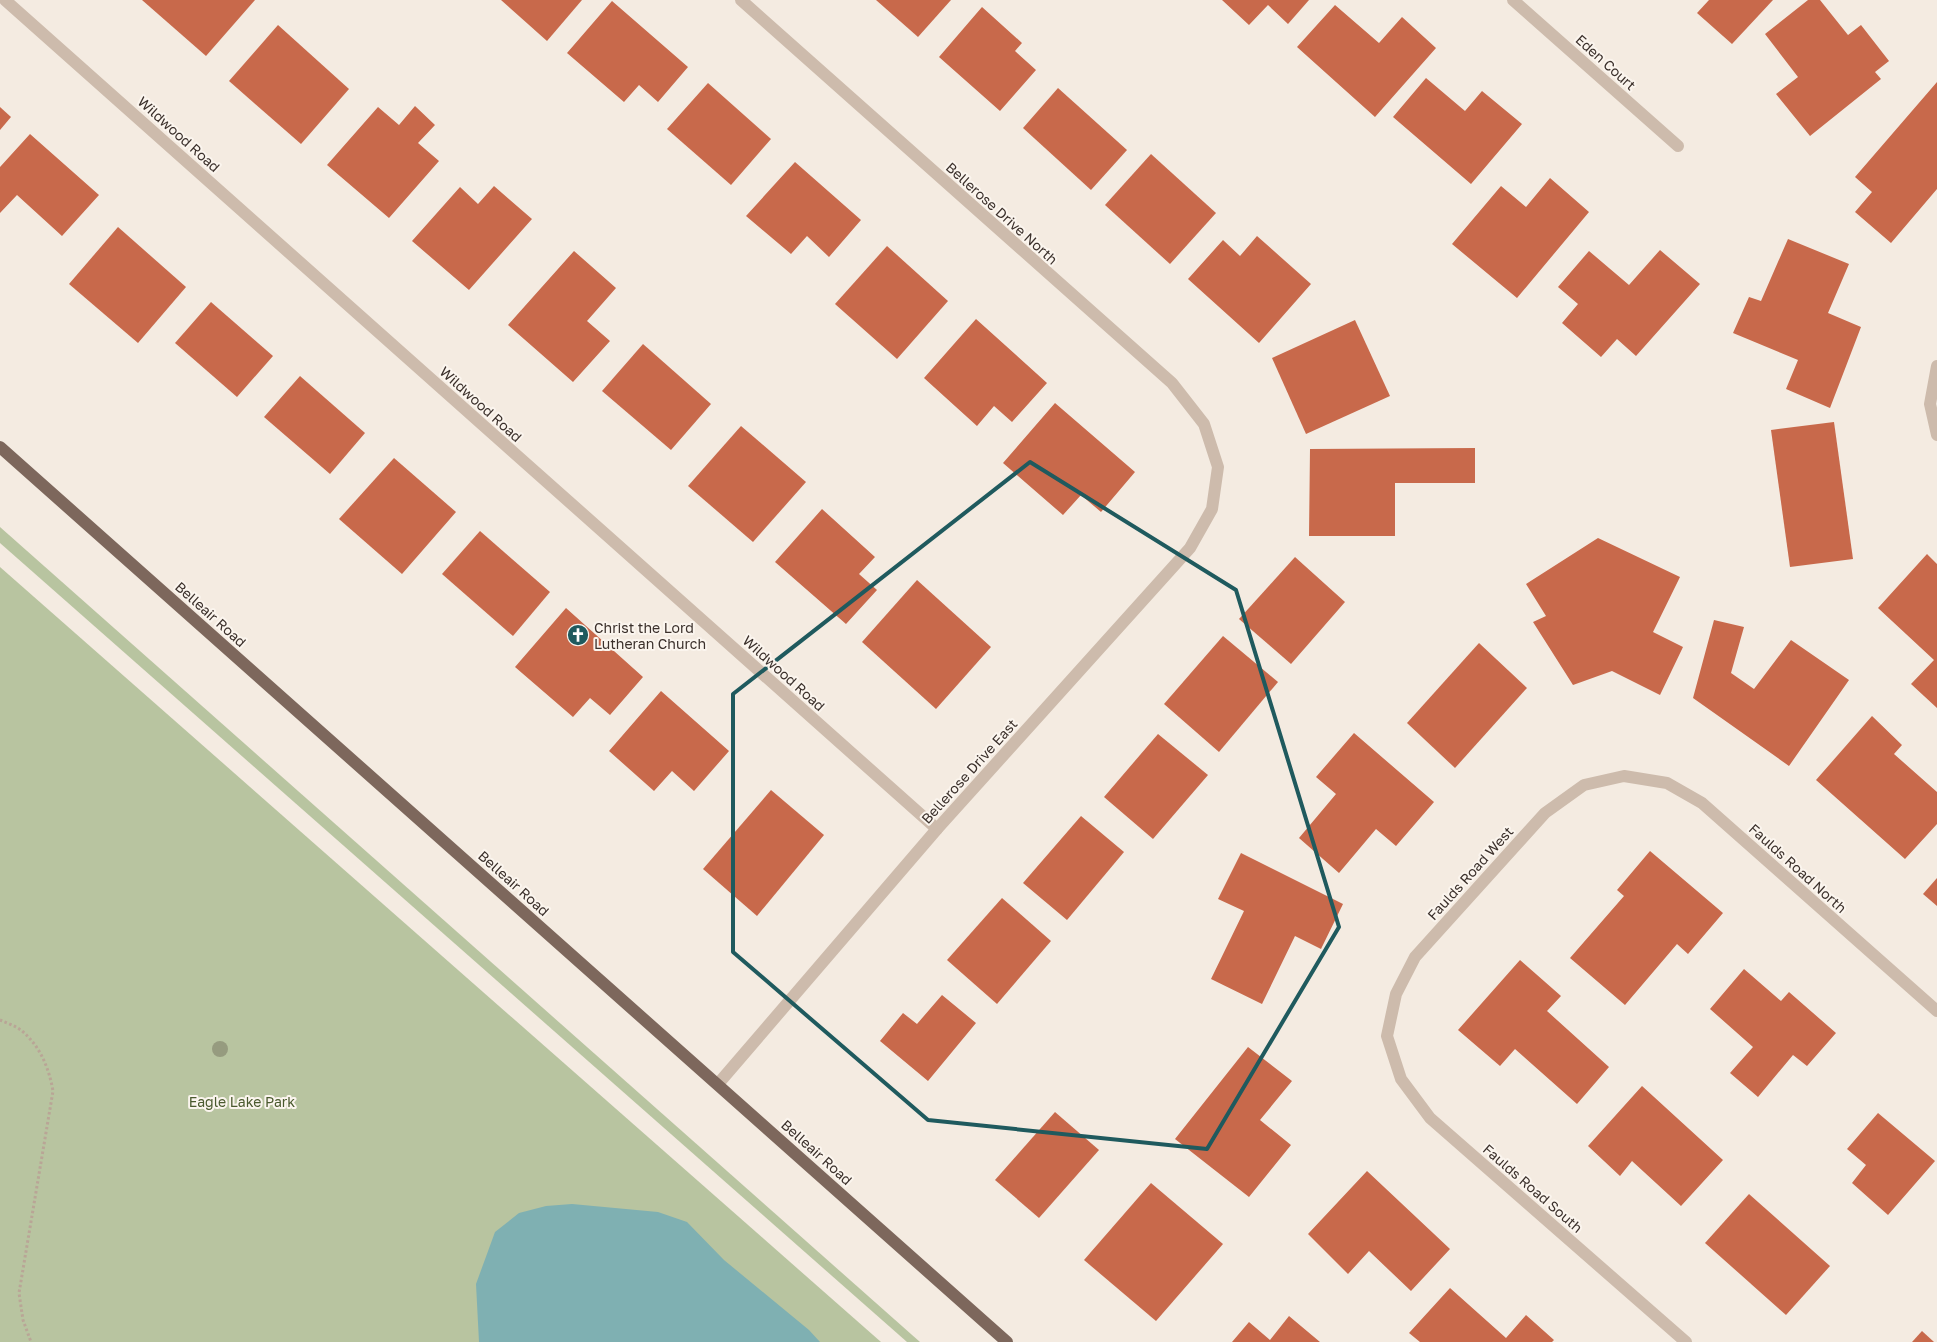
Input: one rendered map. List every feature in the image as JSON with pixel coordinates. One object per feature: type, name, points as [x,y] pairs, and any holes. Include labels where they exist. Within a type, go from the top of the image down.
[{"type":"main road","name":"Belleair Road","points":[[0,447],[1007,1342]]},
{"type":"street","name":"Wildwood Road","points":[[5,0],[937,830]]},
{"type":"street","name":"Bellerose Drive North","points":[[741,0],[1172,383],[1204,424],[1218,467]]},
{"type":"street","name":"Eden Court","points":[[1513,0],[1678,146]]},
{"type":"street","points":[[1937,366],[1930,404],[1937,435]]},
{"type":"street","name":"Bellerose Drive East","points":[[718,1084],[937,830],[1190,548],[1212,509],[1218,467]]},
{"type":"street","name":"Faulds Road North","points":[[1624,776],[1667,783],[1702,803],[1937,1011]]},
{"type":"street","name":"Faulds Road West","points":[[1387,1036],[1396,994],[1415,957],[1545,812],[1584,785],[1624,776]]},
{"type":"street","name":"Faulds Road South","points":[[1387,1036],[1401,1079],[1430,1118],[1686,1342]]},
{"type":"path","points":[[0,1020],[21,1030],[33,1042],[50,1074],[53,1091],[19,1293],[23,1320],[31,1342]]},
{"type":"highlighted area","points":[[1030,462],[1236,590],[1339,927],[1207,1149],[928,1120],[733,952],[733,694]]},
{"type":"green space","points":[[0,527],[920,1342],[907,1342],[0,543]]},
{"type":"green space","name":"Eagle Lake Park","points":[[0,567],[881,1342],[0,1342]]},
{"type":"water","points":[[572,1204],[658,1212],[687,1222],[724,1260],[809,1330],[820,1342],[479,1342],[476,1284],[495,1232],[519,1213],[546,1206]]},
{"type":"building","points":[[142,0],[255,0],[206,56]]},
{"type":"building","points":[[501,0],[582,0],[547,41]]},
{"type":"building","points":[[876,0],[951,0],[918,37]]},
{"type":"building","points":[[1222,0],[1309,0],[1288,24],[1268,5],[1249,25]]},
{"type":"building","points":[[1709,0],[1773,0],[1732,44],[1697,13]]},
{"type":"building","points":[[1808,0],[1820,0],[1848,35],[1861,25],[1889,61],[1875,72],[1881,79],[1810,136],[1776,94],[1798,77],[1765,34]]},
{"type":"building","points":[[612,1],[688,67],[658,102],[639,85],[624,102],[567,53]]},
{"type":"building","points":[[1335,5],[1379,43],[1402,17],[1436,48],[1375,117],[1297,47]]},
{"type":"building","points":[[982,7],[1022,43],[1015,51],[1036,70],[1000,111],[939,57]]},
{"type":"building","points":[[278,25],[349,89],[301,144],[229,81]]},
{"type":"building","points":[[1426,78],[1465,111],[1482,91],[1522,124],[1471,184],[1393,117]]},
{"type":"building","points":[[1937,82],[1937,189],[1891,243],[1855,212],[1872,192],[1855,177]]},
{"type":"building","points":[[708,83],[771,139],[731,185],[667,129]]},
{"type":"building","points":[[1058,88],[1127,150],[1091,190],[1023,128]]},
{"type":"building","points":[[415,106],[435,125],[418,143],[439,161],[389,218],[327,165],[378,107],[399,125]]},
{"type":"building","points":[[0,107],[11,117],[0,130]]},
{"type":"building","points":[[30,134],[99,195],[62,236],[17,195],[0,213],[0,167]]},
{"type":"building","points":[[1151,154],[1216,213],[1170,264],[1105,205]]},
{"type":"building","points":[[795,162],[861,220],[829,257],[807,236],[791,254],[746,216]]},
{"type":"building","points":[[1550,178],[1589,212],[1517,298],[1452,244],[1501,186],[1526,207]]},
{"type":"building","points":[[494,186],[532,219],[469,290],[412,241],[460,187],[478,204]]},
{"type":"building","points":[[118,227],[186,287],[138,343],[69,284]]},
{"type":"building","points":[[1257,236],[1311,284],[1259,343],[1188,279],[1223,240],[1240,256]]},
{"type":"building","points":[[1788,239],[1849,264],[1828,313],[1861,327],[1830,408],[1786,389],[1798,360],[1733,333],[1749,297],[1761,301]]},
{"type":"building","points":[[887,246],[948,301],[897,359],[835,304]]},
{"type":"building","points":[[1660,250],[1700,284],[1636,356],[1617,339],[1601,357],[1562,323],[1578,304],[1558,287],[1589,251],[1629,285]]},
{"type":"building","points":[[574,251],[616,288],[587,321],[610,341],[573,382],[508,325]]},
{"type":"building","points":[[211,302],[273,356],[237,397],[175,343]]},
{"type":"building","points":[[976,319],[1047,383],[1012,422],[994,406],[977,426],[924,378]]},
{"type":"building","points":[[1355,320],[1390,396],[1306,434],[1272,358]]},
{"type":"building","points":[[643,344],[711,404],[671,450],[602,391]]},
{"type":"building","points":[[300,376],[365,433],[330,474],[264,417]]},
{"type":"building","points":[[1055,403],[1135,472],[1101,512],[1081,495],[1063,515],[1003,463]]},
{"type":"building","points":[[1834,422],[1853,559],[1790,567],[1771,430]]},
{"type":"building","points":[[741,426],[806,482],[753,542],[688,486]]},
{"type":"building","points":[[1475,448],[1475,483],[1395,483],[1395,536],[1309,536],[1310,449]]},
{"type":"building","points":[[394,458],[456,512],[402,574],[339,519]]},
{"type":"building","points":[[822,509],[875,557],[859,574],[877,590],[846,624],[775,562]]},
{"type":"building","points":[[480,531],[550,592],[513,636],[442,574]]},
{"type":"building","points":[[1598,538],[1680,577],[1653,632],[1683,647],[1660,695],[1612,671],[1573,685],[1533,622],[1546,616],[1526,584]]},
{"type":"building","points":[[1927,554],[1937,564],[1937,708],[1911,684],[1934,660],[1878,608]]},
{"type":"building","points":[[1295,557],[1345,602],[1291,664],[1239,619]]},
{"type":"building","points":[[917,580],[991,647],[936,709],[862,642]]},
{"type":"building","points":[[566,608],[643,677],[610,715],[590,698],[573,717],[515,667]]},
{"type":"building","points":[[1714,620],[1744,627],[1731,673],[1754,689],[1791,640],[1849,680],[1789,766],[1693,698]]},
{"type":"building","points":[[1223,636],[1278,682],[1219,752],[1164,704]]},
{"type":"building","points":[[1479,643],[1527,688],[1455,768],[1407,723]]},
{"type":"building","points":[[661,691],[729,751],[694,791],[672,771],[654,791],[609,751]]},
{"type":"building","points":[[1872,716],[1902,745],[1894,754],[1937,792],[1937,824],[1905,859],[1816,780]]},
{"type":"building","points":[[1354,733],[1434,802],[1396,846],[1376,829],[1339,873],[1299,838],[1336,794],[1316,777]]},
{"type":"building","points":[[1158,734],[1208,775],[1153,839],[1104,797]]},
{"type":"building","points":[[771,790],[824,835],[757,916],[703,869]]},
{"type":"building","points":[[1081,816],[1124,852],[1067,920],[1023,883]]},
{"type":"building","points":[[1650,851],[1723,913],[1688,954],[1677,944],[1625,1005],[1570,958],[1624,896],[1617,890]]},
{"type":"building","points":[[1241,853],[1343,904],[1321,949],[1295,936],[1262,1004],[1211,979],[1244,911],[1218,899]]},
{"type":"building","points":[[1937,878],[1937,906],[1923,894]]},
{"type":"building","points":[[1002,898],[1051,941],[997,1004],[947,960]]},
{"type":"building","points":[[1520,960],[1561,996],[1547,1011],[1609,1067],[1577,1104],[1515,1049],[1500,1066],[1458,1030]]},
{"type":"building","points":[[1744,969],[1781,1001],[1789,992],[1836,1033],[1807,1066],[1793,1055],[1758,1097],[1730,1073],[1753,1047],[1710,1009]]},
{"type":"building","points":[[942,995],[976,1023],[928,1081],[880,1041],[903,1013],[917,1024]]},
{"type":"building","points":[[1248,1047],[1292,1081],[1260,1120],[1291,1145],[1249,1197],[1175,1139]]},
{"type":"building","points":[[1642,1086],[1723,1160],[1681,1206],[1632,1161],[1620,1176],[1588,1146]]},
{"type":"building","points":[[1055,1112],[1099,1150],[1039,1218],[995,1180]]},
{"type":"building","points":[[1878,1113],[1935,1161],[1888,1215],[1852,1183],[1866,1165],[1847,1149]]},
{"type":"building","points":[[1367,1171],[1450,1249],[1411,1291],[1369,1251],[1348,1274],[1308,1234]]},
{"type":"building","points":[[1151,1183],[1223,1244],[1156,1321],[1084,1260]]},
{"type":"building","points":[[1749,1194],[1830,1266],[1786,1315],[1705,1243]]},
{"type":"building","points":[[1450,1288],[1506,1338],[1526,1315],[1554,1340],[1552,1342],[1420,1342],[1409,1333]]},
{"type":"building","points":[[1289,1316],[1320,1342],[1232,1342],[1249,1322],[1270,1340]]},
{"type":"building","points":[[1922,1331],[1934,1342],[1912,1342]]},
{"type":"place","name":"Christ the Lord Lutheran Church","points":[[578,635]]}]
